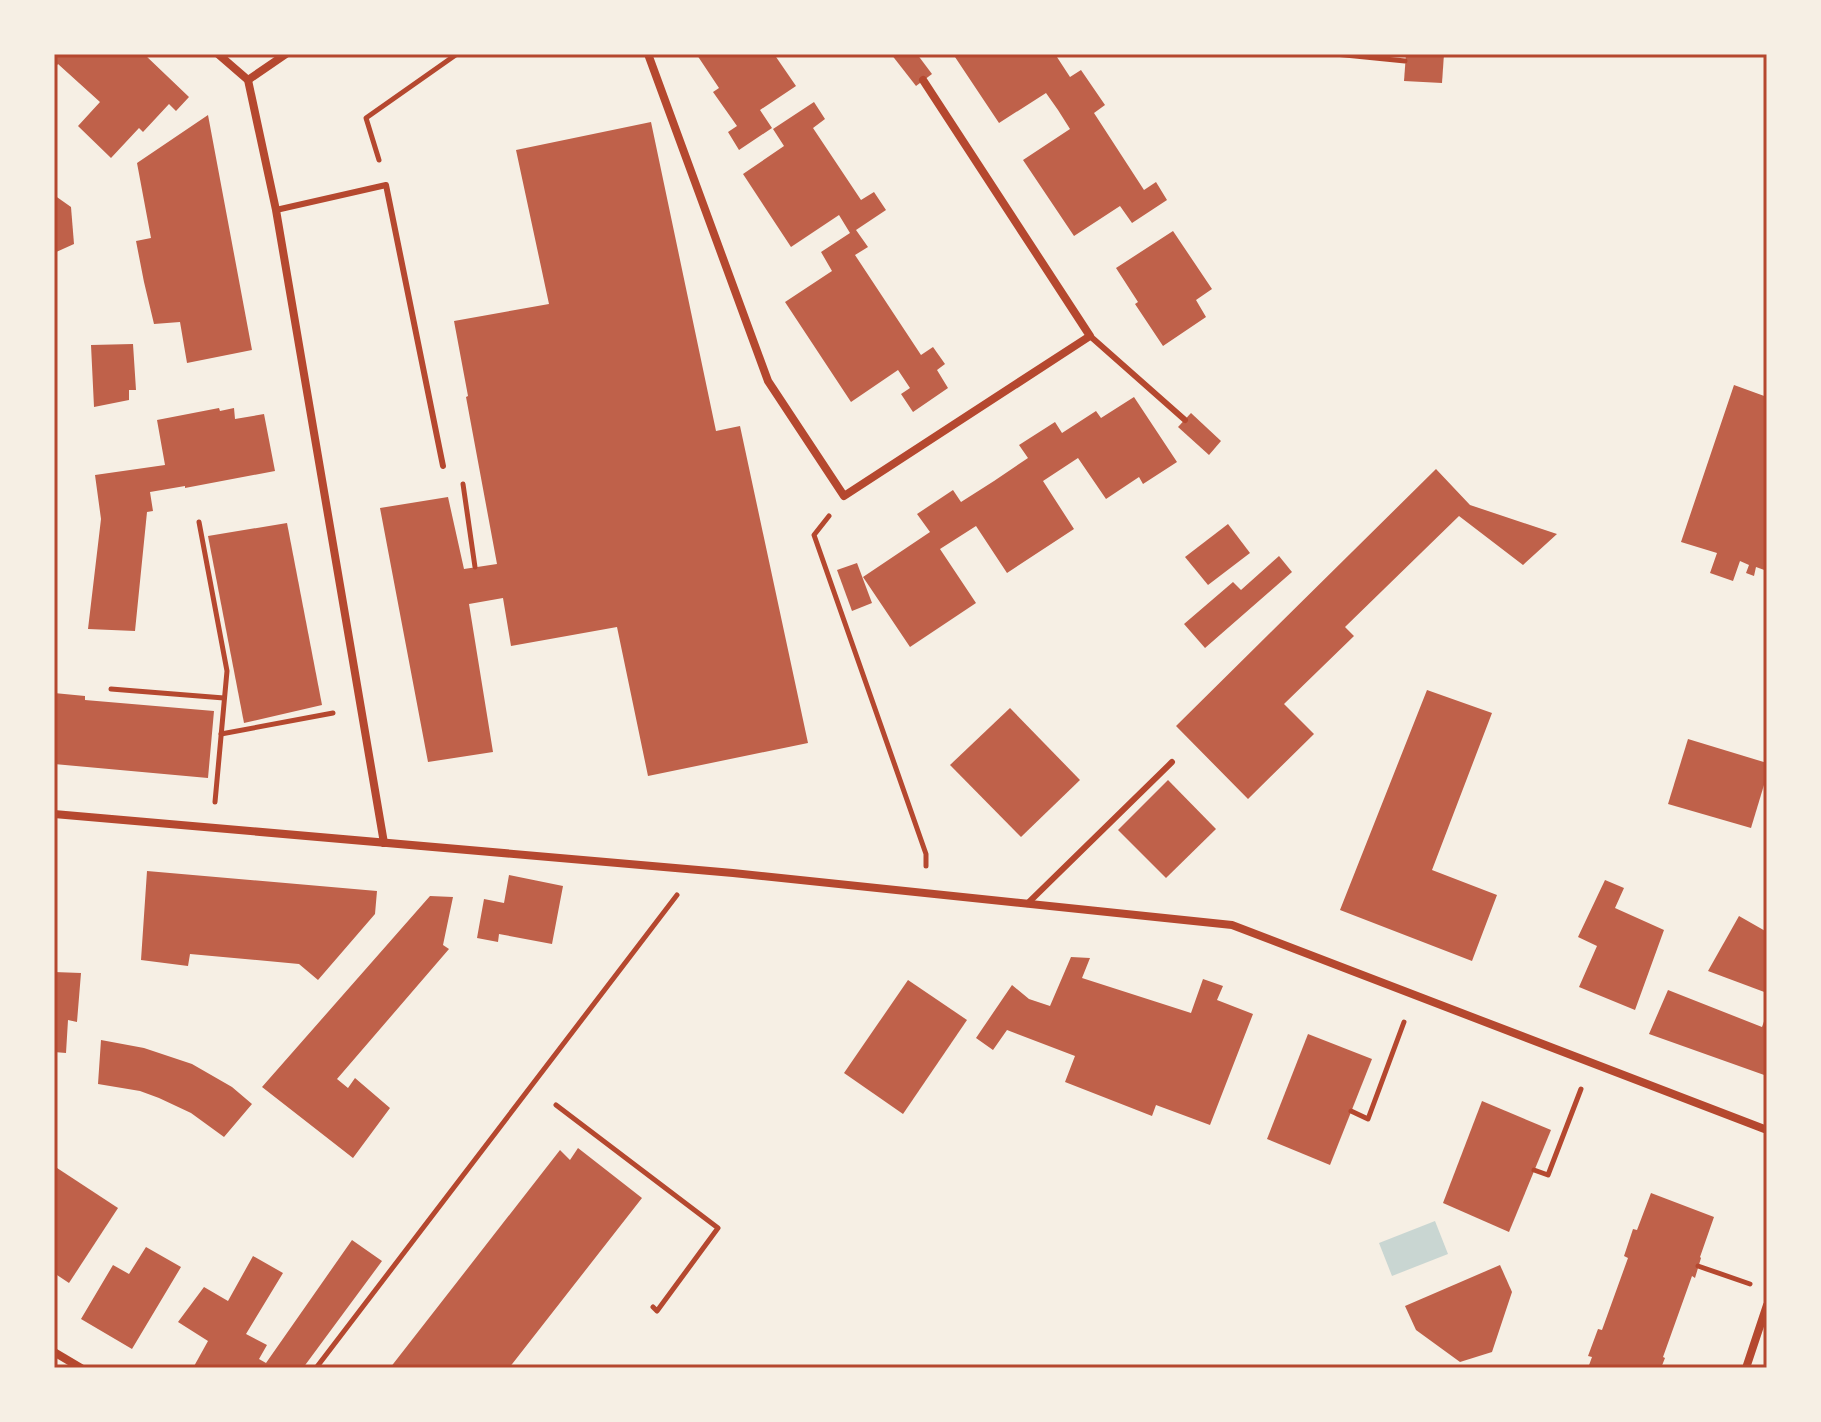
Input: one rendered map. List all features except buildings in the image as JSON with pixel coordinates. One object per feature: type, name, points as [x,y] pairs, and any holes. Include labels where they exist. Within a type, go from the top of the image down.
[{"type":"street","points":[[218,54],[248,80],[276,210],[384,843]]},
{"type":"street","points":[[248,80],[286,54]]},
{"type":"street","points":[[648,54],[768,381],[844,496],[1090,336],[923,80]]},
{"type":"street","points":[[54,814],[697,870],[1232,925],[1767,1130]]},
{"type":"street","points":[[1746,1368],[1767,1305]]},
{"type":"street","points":[[54,1352],[81,1368]]},
{"type":"lane","points":[[276,210],[386,185],[443,466]]},
{"type":"lane","points":[[1090,336],[1185,420]]},
{"type":"lane","points":[[1027,904],[1172,762]]},
{"type":"path","points":[[386,185],[366,118],[457,54]]},
{"type":"path","points":[[1335,54],[1405,61]]},
{"type":"path","points":[[443,466],[460,464],[475,567]]},
{"type":"path","points":[[844,496],[814,535],[926,854],[925,893]]},
{"type":"path","points":[[199,522],[227,671],[212,828]]},
{"type":"path","points":[[111,689],[224,698]]},
{"type":"path","points":[[221,734],[361,707]]},
{"type":"path","points":[[316,1368],[697,870]]},
{"type":"path","points":[[1351,1111],[1368,1119],[1414,995]]},
{"type":"path","points":[[1534,1170],[1548,1175],[1592,1062]]},
{"type":"path","points":[[556,1105],[718,1228],[657,1311],[653,1307]]},
{"type":"path","points":[[1698,1266],[1753,1285]]},
{"type":"shaded area","points":[[1435,1221],[1448,1254],[1392,1276],[1379,1243]]}]
